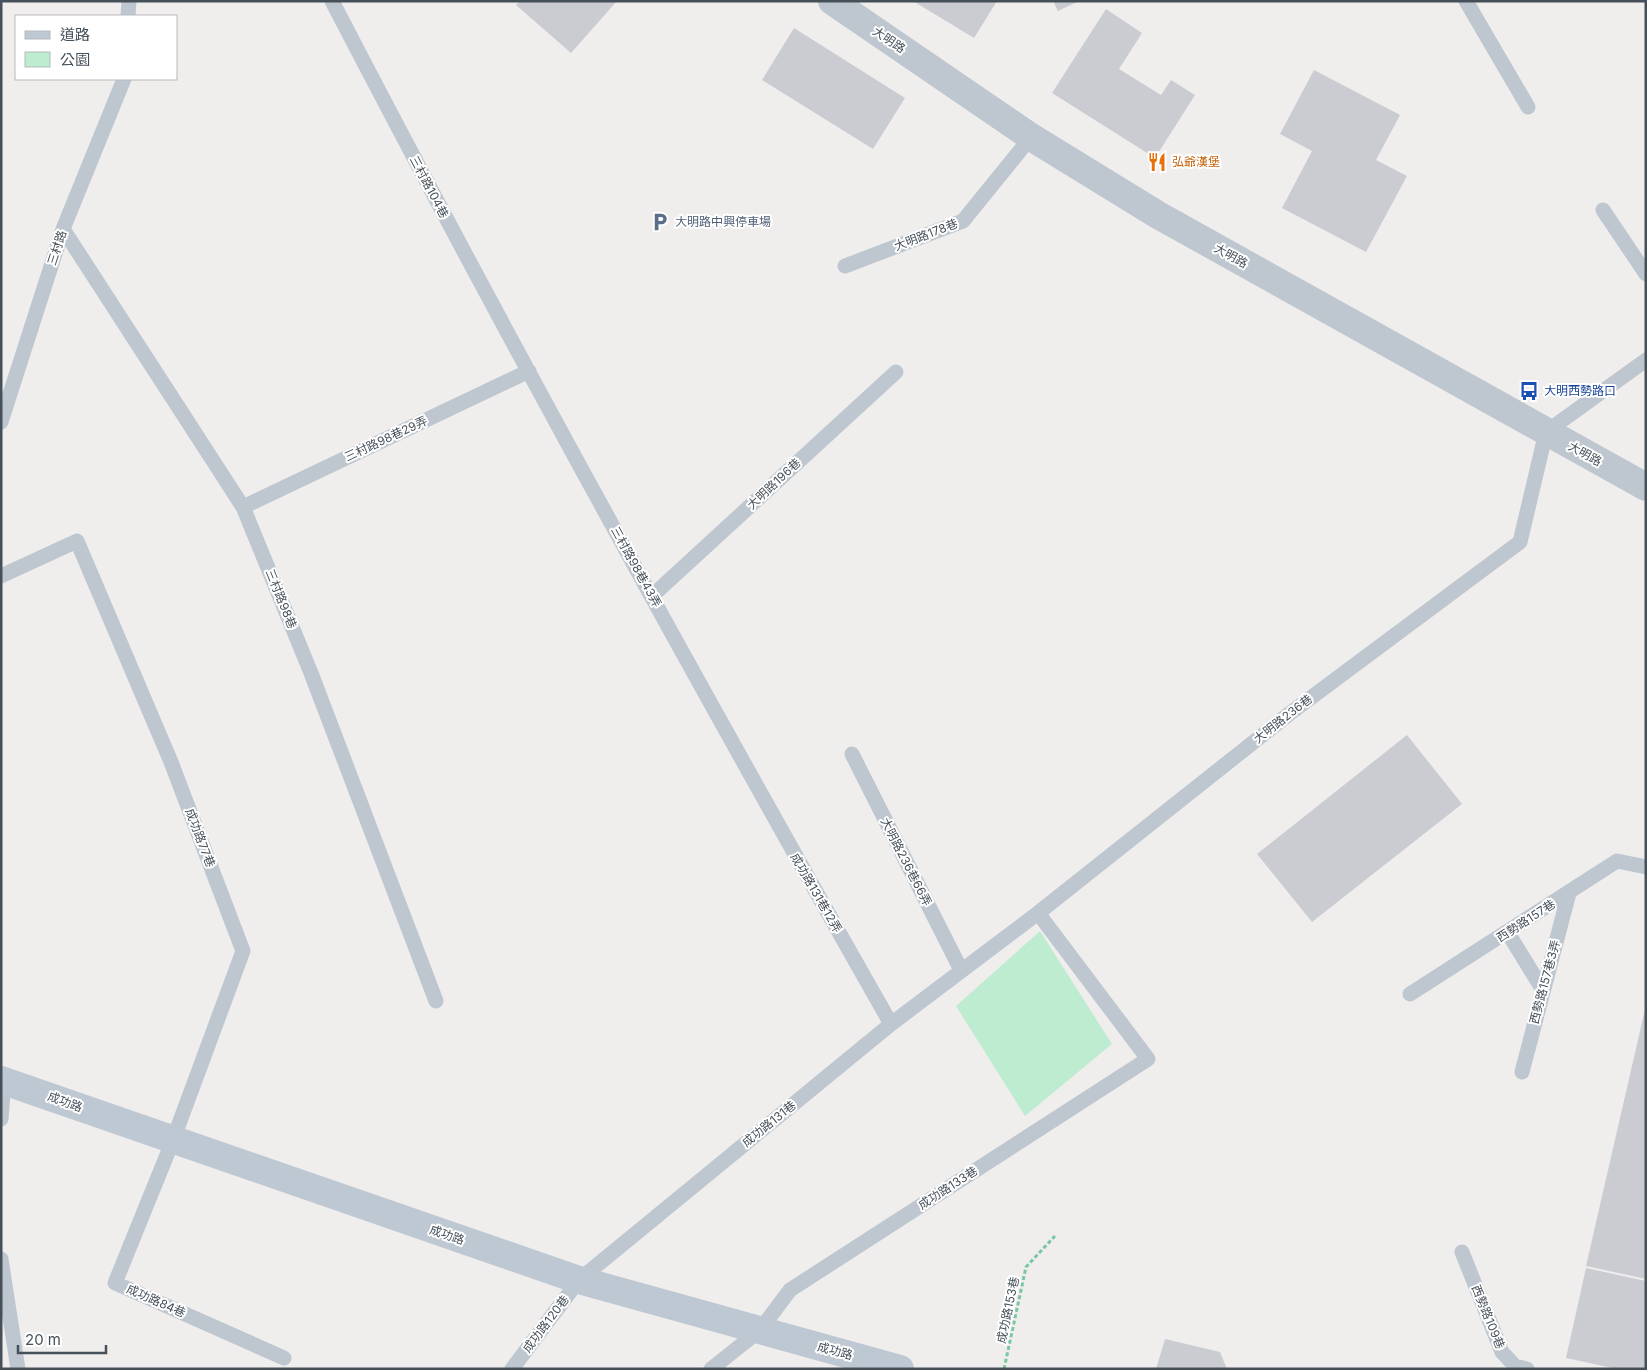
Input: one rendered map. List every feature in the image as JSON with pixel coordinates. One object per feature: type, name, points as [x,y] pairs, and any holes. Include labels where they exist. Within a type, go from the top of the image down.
[{"type":"street","name":"大明路","points":[[832,1],[1031,137],[1158,215],[1646,487]]},
{"type":"street","name":"成功路","points":[[3,1080],[579,1280],[900,1369]]},
{"type":"lane","points":[[128,15],[129,1]]},
{"type":"lane","name":"三村路104巷","points":[[332,1],[430,190],[529,371]]},
{"type":"lane","points":[[1466,1],[1528,107]]},
{"type":"lane","name":"三村路","points":[[1,422],[63,229],[124,80]]},
{"type":"lane","name":"大明路178巷","points":[[845,266],[963,221],[1031,137]]},
{"type":"lane","points":[[1603,210],[1646,274]]},
{"type":"lane","name":"三村路98巷","points":[[63,229],[243,507],[312,673],[436,1001]]},
{"type":"lane","points":[[1546,432],[1646,360]]},
{"type":"lane","name":"三村路98巷29弄","points":[[243,507],[529,371]]},
{"type":"lane","name":"三村路98巷43弄","points":[[529,371],[742,762]]},
{"type":"lane","name":"大明路196巷","points":[[652,596],[896,372]]},
{"type":"lane","name":"大明路236巷","points":[[961,970],[1038,913],[1288,714],[1520,542],[1546,432]]},
{"type":"lane","name":"成功路77巷","points":[[1,576],[77,541],[171,762],[243,951],[173,1140]]},
{"type":"lane","name":"大明路236巷66弄","points":[[852,754],[961,970]]},
{"type":"lane","name":"成功路131巷12弄","points":[[742,762],[891,1024]]},
{"type":"lane","name":"西勢路157巷","points":[[1410,994],[1508,933],[1617,861],[1646,867]]},
{"type":"lane","name":"西勢路157巷3弄","points":[[1522,1072],[1569,893]]},
{"type":"lane","name":"成功路133巷","points":[[711,1369],[760,1330],[790,1290],[1148,1059],[1038,913]]},
{"type":"lane","points":[[1508,933],[1542,990]]},
{"type":"lane","name":"成功路131巷","points":[[579,1280],[891,1024],[961,970]]},
{"type":"lane","points":[[1,1119],[3,1080]]},
{"type":"lane","name":"成功路84巷","points":[[173,1140],[115,1283],[284,1358]]},
{"type":"lane","name":"西勢路109巷","points":[[1462,1252],[1502,1352],[1515,1366],[1527,1369]]},
{"type":"lane","points":[[1,1259],[18,1369]]},
{"type":"lane","name":"成功路120巷","points":[[512,1369],[579,1280]]},
{"type":"path","name":"成功路153巷","points":[[1004,1369],[1026,1267],[1055,1236]]},
{"type":"green space","points":[[1040,931],[1112,1044],[1025,1116],[956,1006]]},
{"type":"building","points":[[520,1],[617,1],[571,53],[516,5]]},
{"type":"building","points":[[913,1],[997,1],[974,38]]},
{"type":"building","points":[[1053,1],[1079,1],[1058,11]]},
{"type":"building","points":[[1106,9],[1142,33],[1119,69],[1161,95],[1171,80],[1195,95],[1155,158],[1052,93]]},
{"type":"building","points":[[794,28],[905,98],[873,149],[762,80]]},
{"type":"building","points":[[1314,70],[1400,115],[1376,160],[1407,176],[1366,252],[1282,208],[1312,151],[1280,134]]},
{"type":"building","points":[[1407,735],[1462,804],[1312,922],[1257,854]]},
{"type":"building","points":[[1646,1005],[1646,1279],[1586,1266]]},
{"type":"building","points":[[1586,1268],[1646,1281],[1646,1369],[1617,1369],[1566,1358]]},
{"type":"building","points":[[1165,1339],[1220,1352],[1227,1369],[1156,1369]]},
{"type":"place","name":"弘爺漢堡","points":[[1157,162]]},
{"type":"place","name":"大明路中興停車場","points":[[660,222]]},
{"type":"place","name":"大明西勢路口","points":[[1529,391]]}]
